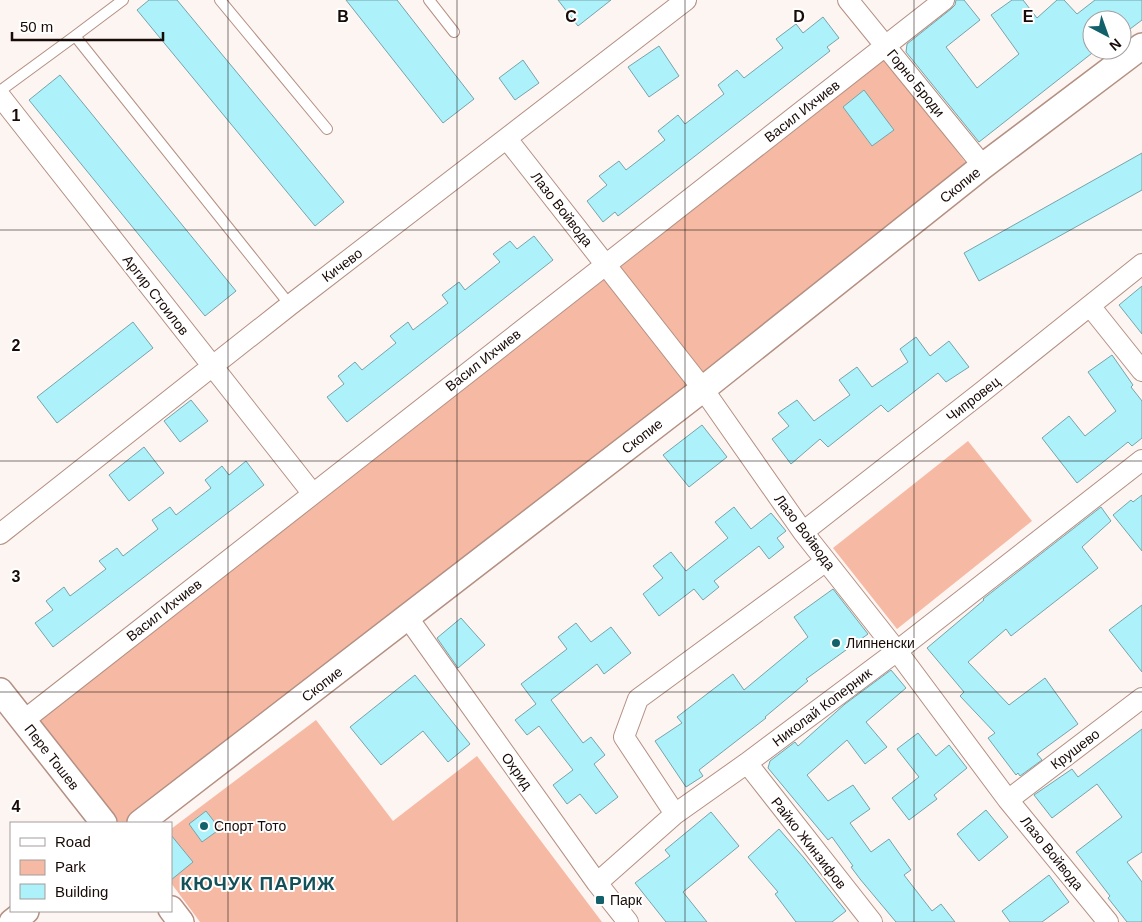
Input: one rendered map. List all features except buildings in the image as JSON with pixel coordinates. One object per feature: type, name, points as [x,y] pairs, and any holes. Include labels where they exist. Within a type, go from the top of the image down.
[{"type":"street","name":"Кичево","points":[[0,534],[211,366],[686,0]]},
{"type":"street","name":"Горно Броди","points":[[848,0],[983,166]]},
{"type":"street","name":"Васил Ихчиев","points":[[23,721],[944,0]]},
{"type":"street","name":"Скопие","points":[[141,822],[703,389],[983,166],[1142,46]]},
{"type":"street","name":"Аргир Стоилов","points":[[0,96],[312,494]]},
{"type":"street","name":"Лазо Войвода","points":[[507,139],[703,389],[803,532],[897,651],[1008,800],[1108,922]]},
{"type":"street","name":"Чипровец","points":[[803,532],[1142,264]]},
{"type":"street","points":[[1090,306],[1142,371]]},
{"type":"street","name":"Николай Коперник","points":[[597,883],[675,814],[747,763],[897,651],[1142,460]]},
{"type":"street","points":[[675,814],[624,737],[638,700],[826,561]]},
{"type":"street","name":"Охрид","points":[[408,618],[597,883],[628,922]]},
{"type":"street","name":"Пере Тошев","points":[[0,691],[103,822]]},
{"type":"street","name":"Крушево","points":[[1008,800],[1142,698]]},
{"type":"street","name":"Райко Жинзифов","points":[[747,763],[872,922]]},
{"type":"street","points":[[172,910],[181,922]]},
{"type":"street","points":[[12,922],[25,912]]},
{"type":"lane","points":[[0,92],[123,0]]},
{"type":"lane","points":[[220,0],[326,129]]},
{"type":"lane","points":[[429,0],[454,32]]},
{"type":"lane","points":[[75,36],[290,305]]},
{"type":"green space","points":[[886,59],[969,167],[126,822],[112,822],[36,724]]},
{"type":"green space","points":[[968,441],[1032,521],[897,629],[833,548]]},
{"type":"green space","points":[[316,720],[393,821],[477,756],[602,922],[200,922],[172,884],[172,828]]},
{"type":"place","name":"Липненски","points":[[836,643]]},
{"type":"place","name":"Спорт Тото","points":[[204,826]]},
{"type":"place","name":"Парк","points":[[600,900]]},
{"type":"district","name":"КЮЧУК ПАРИЖ","points":[[258,883]]}]
